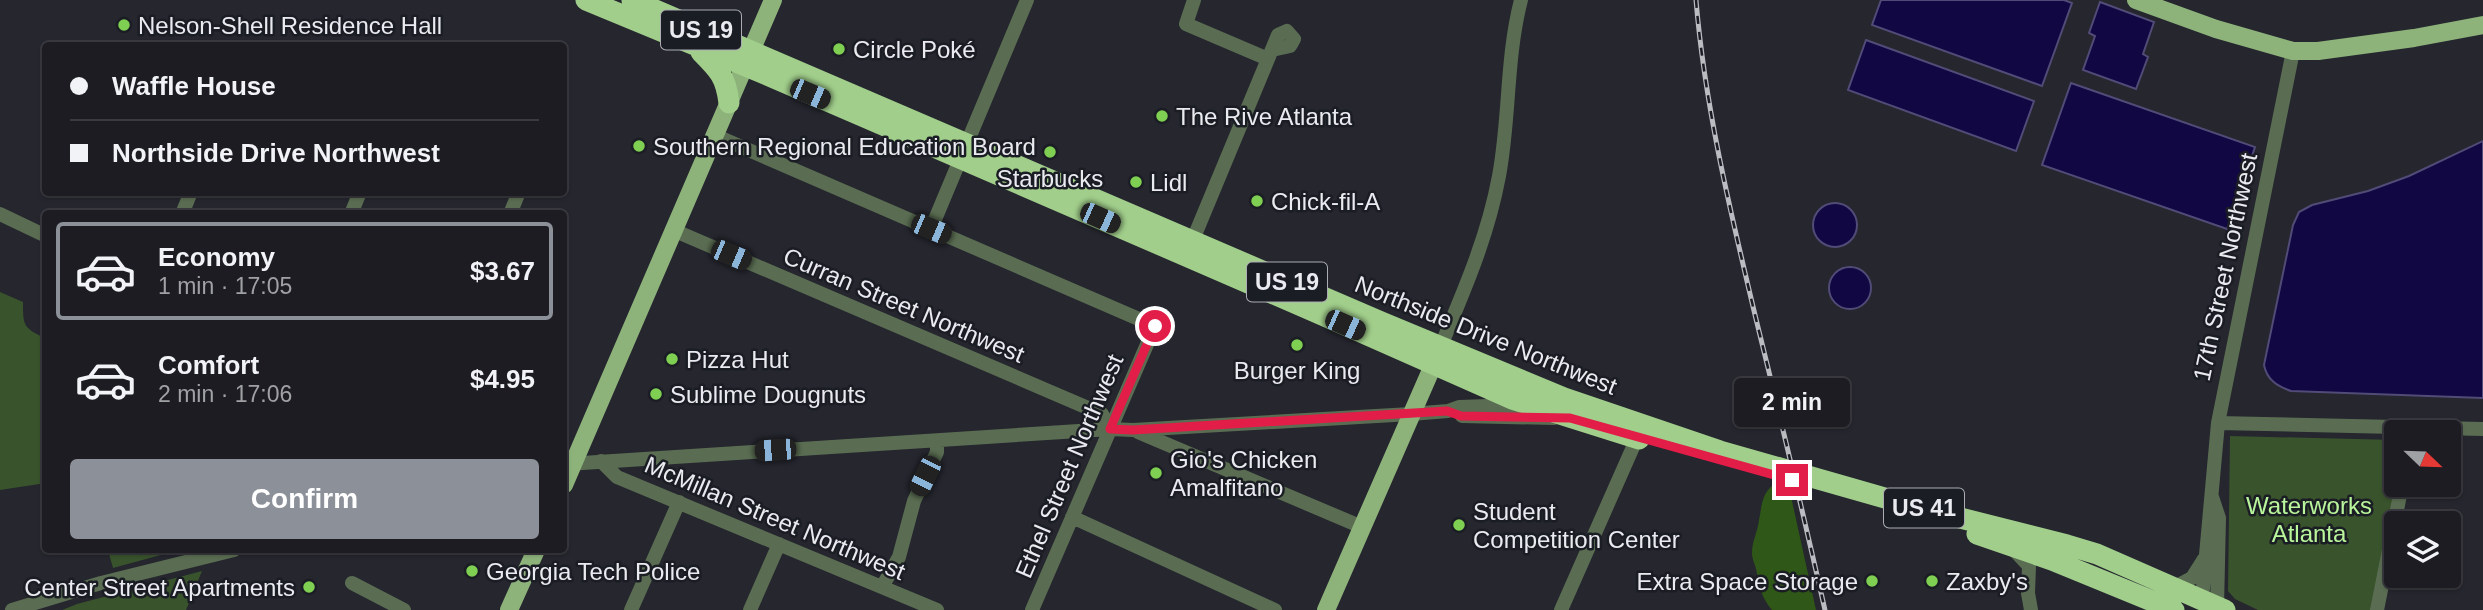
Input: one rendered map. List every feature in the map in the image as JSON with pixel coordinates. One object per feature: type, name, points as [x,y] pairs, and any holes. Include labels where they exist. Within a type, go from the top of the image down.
[{"type":"highway","name":"Northside Drive Northwest","points":[[586,0],[697,48],[748,59]]},
{"type":"highway","name":"Northside Drive Northwest","points":[[632,0],[748,59],[964,151],[1192,242],[1437,356],[1528,405],[1567,408],[1913,506],[2067,545],[2097,554],[2175,587],[2212,607]]},
{"type":"highway","points":[[697,48],[720,72],[726,83],[729,103]]},
{"type":"highway","name":"Northside Drive Northwest","points":[[964,151],[1100,218],[1637,438],[1871,502],[2004,543],[2174,610]]},
{"type":"highway","points":[[1100,218],[1126,222],[1173,243],[1192,242]]},
{"type":"main road","points":[[569,464],[774,0]]},
{"type":"main road","points":[[2136,0],[2227,32],[2293,51],[2318,51],[2414,38],[2483,25]]},
{"type":"main road","points":[[1326,610],[1437,356]]},
{"type":"main road","points":[[509,610],[535,553]]},
{"type":"street","points":[[714,135],[931,229],[1027,0]]},
{"type":"street","points":[[1192,242],[1270,54],[1186,24],[1194,0]]},
{"type":"street","points":[[1437,356],[1477,261],[1494,203],[1504,148],[1512,43],[1521,0]]},
{"type":"street","name":"17th Street Northwest","points":[[2212,607],[2206,555],[2218,423],[2293,51]]},
{"type":"street","points":[[0,214],[42,234]]},
{"type":"street","name":"Ethel Street Northwest","points":[[931,229],[1155,326],[1032,610]]},
{"type":"street","name":"Curran Street Northwest","points":[[673,230],[1102,414],[1110,429]]},
{"type":"street","points":[[569,464],[1110,429],[1133,430],[1411,414],[1447,411],[1459,407],[1528,405]]},
{"type":"street","points":[[1447,411],[1461,416],[1567,408]]},
{"type":"street","points":[[2218,423],[2384,429]]},
{"type":"street","points":[[2461,429],[2483,429]]},
{"type":"street","points":[[1133,430],[1362,527]]},
{"type":"street","points":[[1562,610],[1637,438]]},
{"type":"street","points":[[882,587],[899,556],[914,501],[937,452],[937,441]]},
{"type":"street","name":"McMillan Street Northwest","points":[[601,461],[617,477],[937,610]]},
{"type":"street","name":"17th Street Northwest","points":[[2211,493],[2219,518],[2212,607]]},
{"type":"street","points":[[2377,610],[2400,497]]},
{"type":"street","points":[[631,610],[679,502]]},
{"type":"street","points":[[1072,517],[1275,610]]},
{"type":"street","points":[[2004,543],[2029,566],[2028,593],[2031,610]]},
{"type":"street","points":[[751,610],[779,544]]},
{"type":"street","points":[[12,610],[209,553]]},
{"type":"street","points":[[2175,587],[2192,578],[2206,555]]},
{"type":"street","points":[[2028,593],[2040,570],[2052,560]]},
{"type":"street","points":[[352,583],[404,610]]},
{"type":"green space","points":[[0,292],[23,302],[26,325],[42,336],[42,484],[0,490]]},
{"type":"green space","name":"Waterworks Atlanta","points":[[2230,436],[2384,440],[2384,497],[2394,497],[2391,511],[2384,511],[2384,548],[2372,610],[2258,610],[2235,599],[2228,591]]},
{"type":"green space","points":[[1773,485],[1783,485],[1790,492],[1816,610],[1772,610],[1761,591],[1752,549],[1763,501]]},
{"type":"green space","points":[[109,553],[168,553],[113,568]]},
{"type":"green space","points":[[202,571],[186,610],[62,610],[77,604]]},
{"type":"shaded area","points":[[1881,0],[2064,0],[2072,3],[2042,86],[1872,25]]},
{"type":"shaded area","points":[[2100,2],[2154,22],[2143,54],[2148,57],[2136,89],[2083,70],[2095,36],[2089,33]]},
{"type":"shaded area","points":[[1866,40],[2034,101],[2016,151],[1848,90]]},
{"type":"shaded area","points":[[2071,83],[2255,147],[2227,229],[2042,165]]},
{"type":"shaded area","points":[[2483,141],[2483,398],[2291,391],[2273,382],[2264,365],[2293,225],[2299,212],[2312,205],[2368,191],[2409,176]]},
{"type":"shaded area","points":[[1835,203],[1844,204],[1851,209],[1856,216],[1856,234],[1851,241],[1844,246],[1835,247],[1826,246],[1819,241],[1814,234],[1813,225],[1814,216],[1819,209],[1826,204]]},
{"type":"shaded area","points":[[1850,267],[1865,273],[1871,288],[1865,303],[1850,309],[1835,303],[1829,288],[1835,273]]},
{"type":"railway","points":[[1696,0],[1712,121],[1728,200],[1825,610]]},
{"type":"place","name":"Nelson-Shell Residence Hall","points":[[124,25]]},
{"type":"place","name":"Circle Poké","points":[[839,49]]},
{"type":"place","name":"The Rive Atlanta","points":[[1162,116]]},
{"type":"place","name":"Southern Regional Education Board","points":[[639,146]]},
{"type":"place","name":"Starbucks","points":[[1050,152]]},
{"type":"place","name":"Lidl","points":[[1136,182]]},
{"type":"place","name":"Chick-fil-A","points":[[1257,201]]},
{"type":"place","name":"Burger King","points":[[1297,345]]},
{"type":"place","name":"Pizza Hut","points":[[672,359]]},
{"type":"place","name":"Sublime Dougnuts","points":[[656,394]]},
{"type":"place","name":"Gio's Chicken Amalfitano","points":[[1156,473]]},
{"type":"place","name":"Student Competition Center","points":[[1459,525]]},
{"type":"place","name":"Georgia Tech Police","points":[[472,571]]},
{"type":"place","name":"Extra Space Storage","points":[[1872,581]]},
{"type":"place","name":"Zaxby's","points":[[1932,581]]},
{"type":"place","name":"Center Street Apartments","points":[[309,587]]},
{"type":"route","points":[[1155,326],[1110,429],[1133,430],[1447,411],[1461,416],[1570,418],[1792,480]]}]
